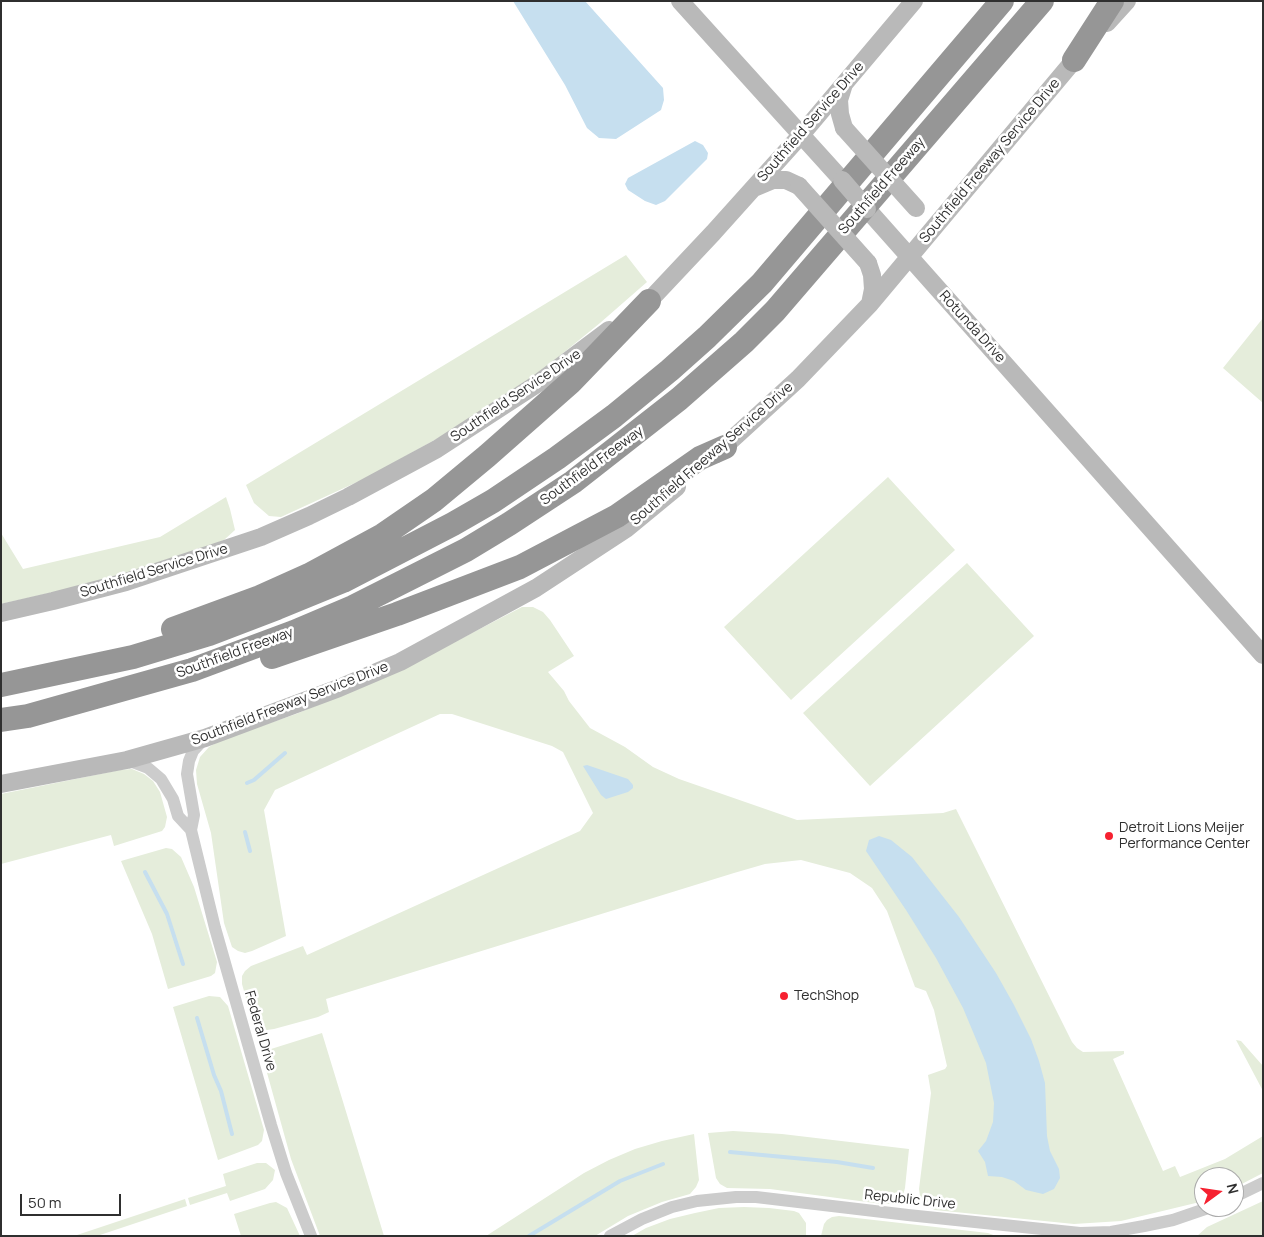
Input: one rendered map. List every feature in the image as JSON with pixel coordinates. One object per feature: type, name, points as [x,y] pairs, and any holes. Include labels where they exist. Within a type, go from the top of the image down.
[{"type":"highway","name":"Southfield Freeway","points":[[1,685],[133,657],[209,634],[277,608],[343,581],[453,524],[493,501],[557,458],[614,416],[670,370],[762,283],[1002,1]]},
{"type":"highway","name":"Southfield Freeway","points":[[1,720],[28,716],[192,670],[277,639],[344,611],[466,550],[573,482],[679,399],[737,348],[775,311],[1042,1]]},
{"type":"highway","points":[[1074,60],[1112,1]]},
{"type":"highway","points":[[66,672],[106,650],[188,624],[260,597],[324,568],[383,535],[434,500],[538,412],[571,382],[649,301]]},
{"type":"highway","points":[[28,716],[124,704],[179,689],[397,614],[474,585],[520,567],[617,516],[700,458],[725,446]]},
{"type":"main road","name":"Rotunda Drive","points":[[680,1],[818,153],[1263,655]]},
{"type":"main road","name":"Southfield Service Drive","points":[[1,613],[54,602],[126,582],[261,537],[348,497],[437,449],[494,414],[649,301],[801,135],[914,1]]},
{"type":"main road","name":"Southfield Freeway Service Drive","points":[[1,784],[127,760],[205,738],[339,688],[400,662],[503,607],[540,586],[626,528],[725,446],[798,379],[870,304],[1074,60],[1127,1]]},
{"type":"main road","points":[[844,84],[839,100],[844,128],[916,208],[925,212],[932,212],[952,206]]},
{"type":"main road","points":[[754,188],[773,180],[786,180],[798,186],[868,263],[874,289],[870,304]]},
{"type":"street","name":"Federal Drive","points":[[205,738],[193,751],[187,774],[194,815],[191,830],[215,928],[271,1125],[286,1173],[311,1236]]},
{"type":"street","name":"Federal Drive","points":[[127,760],[148,768],[161,779],[173,799],[178,816],[191,830]]},
{"type":"street","points":[[1244,1193],[1263,1183]]},
{"type":"street","name":"Republic Drive","points":[[610,1236],[642,1219],[672,1207],[698,1201],[736,1197],[756,1197],[1080,1233],[1111,1232],[1173,1220],[1194,1213]]},
{"type":"green space","points":[[626,255],[647,282],[540,372],[440,437],[368,477],[281,517],[269,516],[254,503],[246,485]]},
{"type":"green space","points":[[1263,318],[1263,403],[1223,368]]},
{"type":"green space","points":[[888,477],[955,550],[791,700],[724,627]]},
{"type":"green space","points":[[226,497],[235,530],[224,540],[192,553],[98,582],[1,604],[1,533],[23,569],[160,537]]},
{"type":"green space","points":[[967,563],[1034,636],[870,786],[803,713]]},
{"type":"green space","points":[[522,607],[533,607],[543,612],[550,620],[574,656],[548,672],[564,691],[569,701],[590,728],[625,747],[653,767],[679,779],[797,820],[943,813],[956,809],[1072,1042],[1083,1052],[1124,1051],[1124,1054],[1113,1059],[1163,1171],[1175,1166],[1180,1177],[1194,1171],[1194,1203],[1121,1221],[1074,1224],[935,1210],[923,1203],[919,1189],[931,1093],[928,1075],[945,1069],[947,1066],[934,1010],[926,991],[915,987],[887,911],[872,888],[850,873],[801,860],[765,864],[734,873],[326,999],[329,1012],[318,1017],[274,1029],[267,1030],[260,1027],[251,1016],[242,984],[242,976],[251,966],[303,946],[307,955],[580,831],[593,813],[563,752],[552,746],[452,714],[440,714],[275,790],[264,810],[286,936],[245,953],[232,947],[224,923],[211,833],[197,784],[196,770],[200,757],[209,747],[221,740],[296,714],[370,683]]},
{"type":"green space","points":[[132,769],[144,774],[153,781],[160,792],[167,817],[162,831],[114,846],[111,835],[1,864],[1,794]]},
{"type":"green space","points":[[166,848],[172,849],[181,857],[194,887],[217,962],[215,973],[211,976],[168,989],[152,934],[121,861]]},
{"type":"green space","points":[[209,996],[220,997],[228,1006],[264,1130],[262,1141],[258,1145],[218,1160],[173,1007]]},
{"type":"green space","points":[[322,1033],[384,1236],[320,1236],[291,1159],[264,1062],[266,1055],[271,1049]]},
{"type":"green space","points":[[1236,1040],[1241,1041],[1263,1066],[1263,1091]]},
{"type":"green space","points":[[733,1131],[782,1134],[909,1149],[903,1195],[890,1204],[882,1204],[770,1189],[727,1188],[720,1184],[716,1178],[708,1133]]},
{"type":"green space","points":[[694,1134],[699,1180],[690,1194],[662,1202],[628,1216],[595,1236],[486,1236],[584,1173],[609,1160],[635,1149]]},
{"type":"green space","points":[[1263,1136],[1263,1173],[1244,1183],[1244,1167],[1205,1167],[1225,1159]]},
{"type":"green space","points":[[257,1163],[266,1163],[275,1170],[273,1180],[265,1189],[230,1201],[227,1193],[190,1205],[188,1198],[226,1186],[223,1174]]},
{"type":"green space","points":[[185,1199],[187,1206],[97,1236],[74,1236]]},
{"type":"green space","points":[[1263,1201],[1263,1236],[1197,1236],[1207,1227],[1229,1217],[1244,1217],[1244,1210]]},
{"type":"green space","points":[[276,1202],[287,1208],[300,1236],[241,1236],[234,1214]]},
{"type":"green space","points":[[719,1208],[769,1208],[799,1213],[806,1223],[806,1236],[632,1236],[646,1228],[670,1219]]},
{"type":"green space","points":[[839,1216],[988,1233],[996,1236],[821,1236],[827,1220]]},
{"type":"water","points":[[513,1],[585,1],[663,88],[664,100],[661,110],[616,139],[599,138],[587,128],[565,85]]},
{"type":"water","points":[[695,141],[703,145],[708,153],[707,159],[665,201],[656,205],[645,201],[628,190],[625,184],[628,178]]},
{"type":"water","points":[[587,765],[628,779],[633,788],[628,792],[606,799],[601,795],[583,766]]},
{"type":"water","points":[[879,836],[891,840],[912,857],[959,917],[996,973],[1031,1039],[1045,1083],[1047,1136],[1050,1151],[1059,1169],[1060,1178],[1054,1189],[1043,1194],[1026,1190],[1014,1181],[1002,1177],[988,1176],[985,1162],[978,1151],[986,1141],[993,1122],[994,1103],[986,1063],[963,1008],[936,958],[866,851],[869,840]]},
{"type":"waterway","points":[[247,783],[254,780],[285,753]]},
{"type":"waterway","points":[[245,832],[250,851]]},
{"type":"waterway","points":[[145,872],[167,914],[183,964]]},
{"type":"waterway","points":[[197,1018],[214,1075],[221,1091],[232,1134]]},
{"type":"waterway","points":[[730,1152],[837,1162],[873,1168]]},
{"type":"waterway","points":[[529,1236],[620,1181],[663,1164]]},
{"type":"place","name":"Detroit Lions Meijer Performance Center","points":[[1109,836]]},
{"type":"place","name":"TechShop","points":[[784,996]]}]
